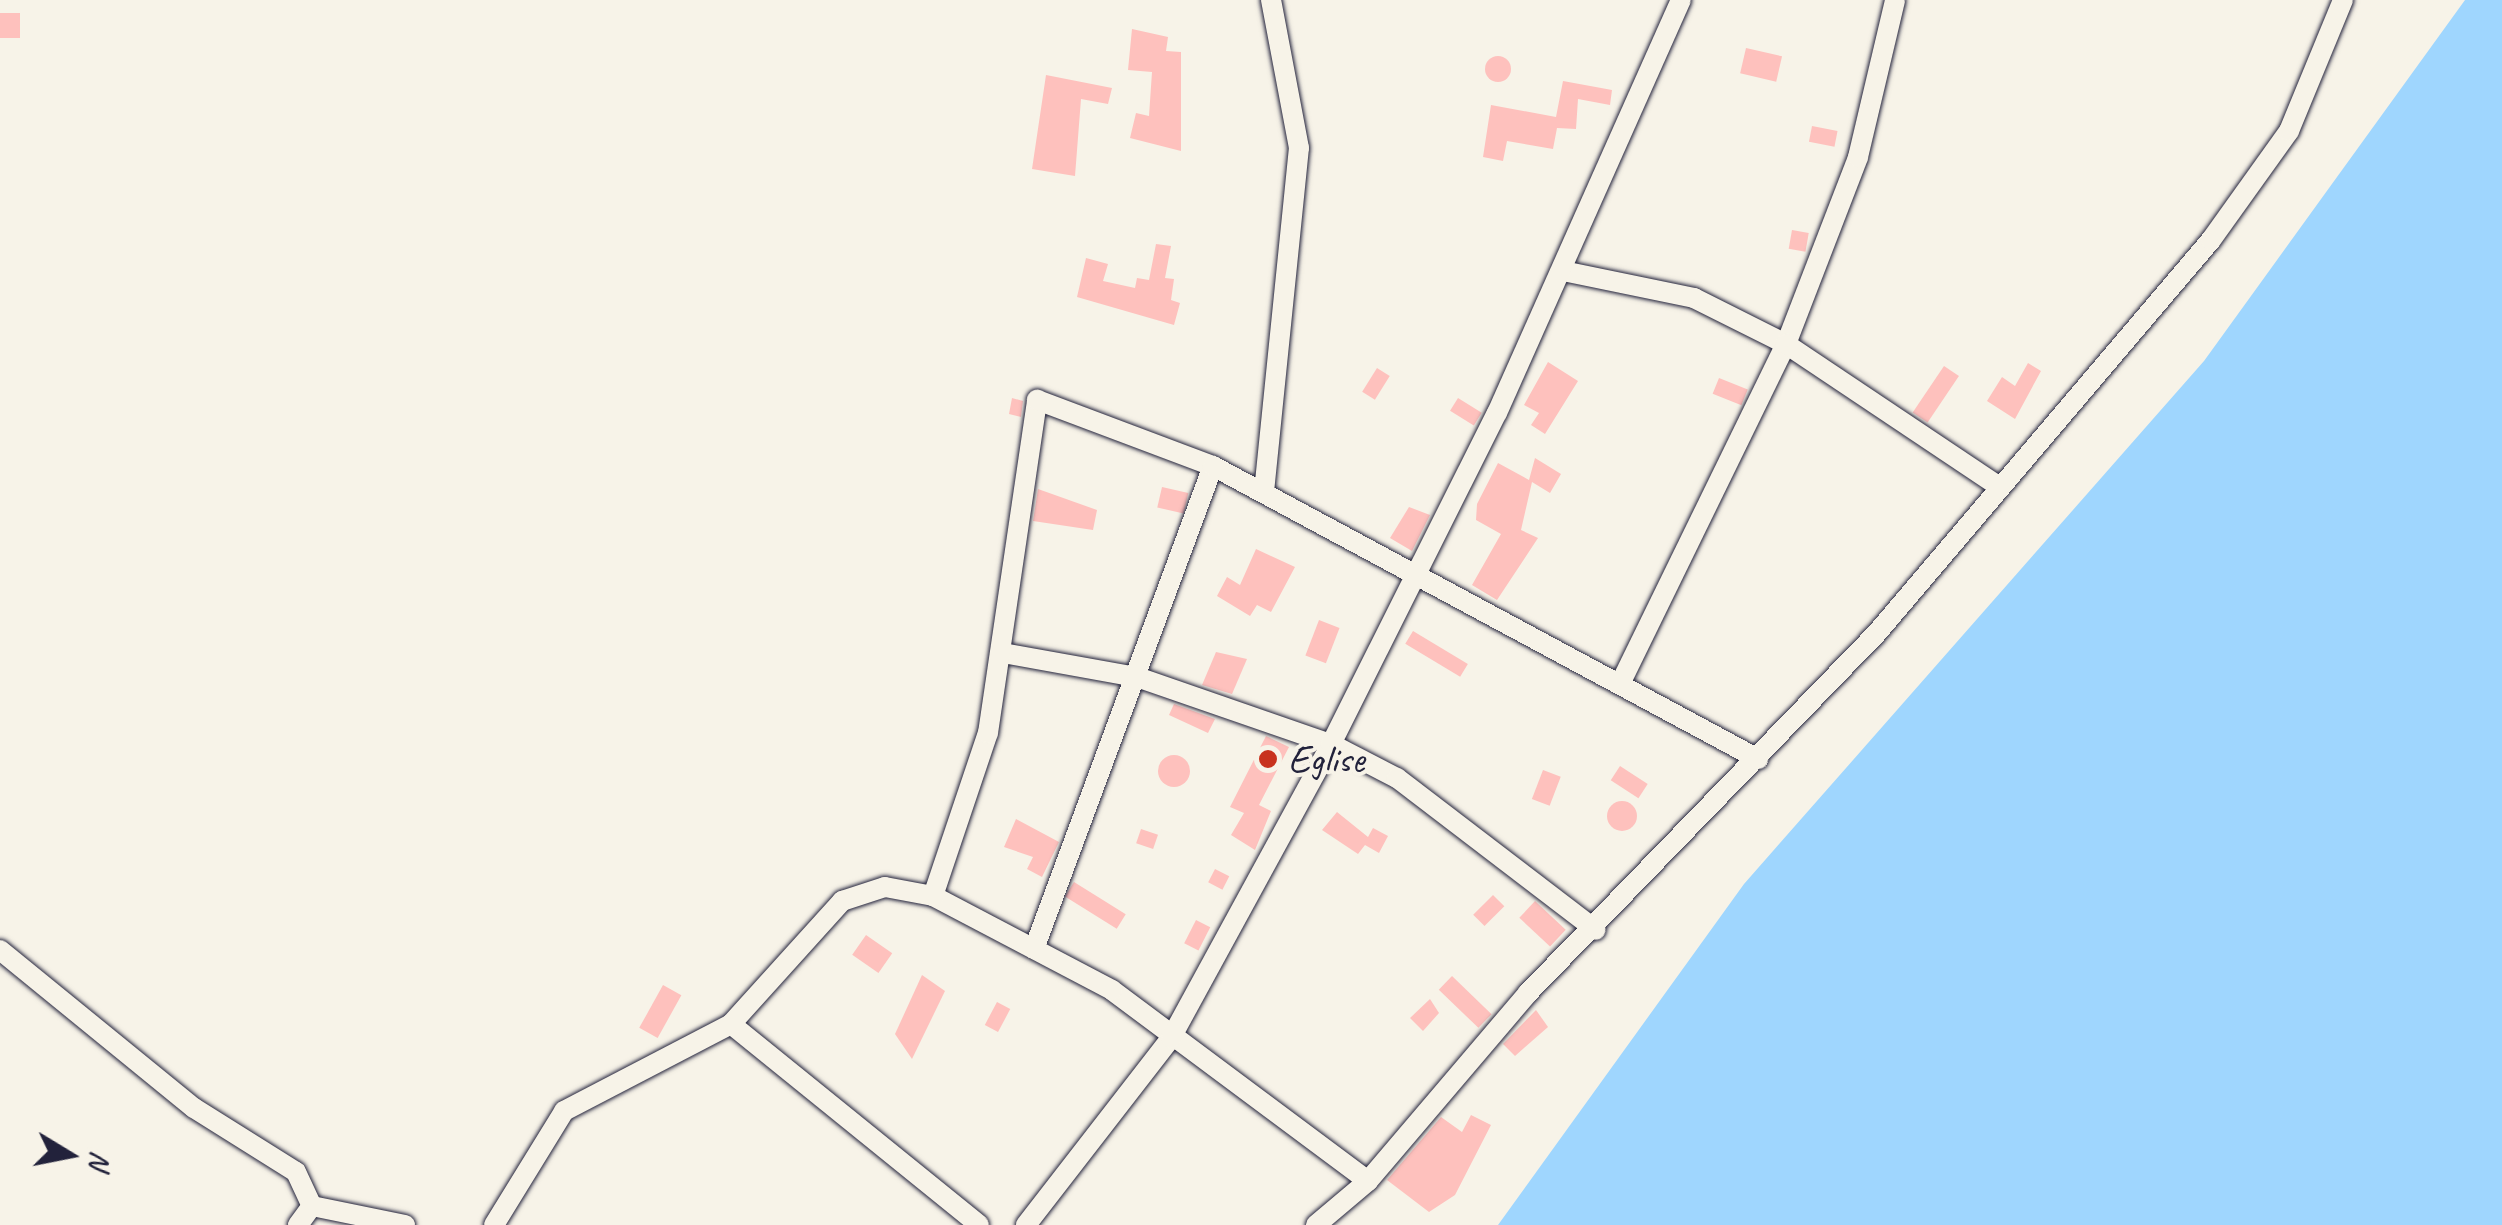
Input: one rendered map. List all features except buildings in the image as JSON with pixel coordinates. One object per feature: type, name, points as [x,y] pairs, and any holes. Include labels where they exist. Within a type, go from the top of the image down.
[{"type":"street","points":[[1264,492],[1299,148],[1271,0]]},
{"type":"street","points":[[1026,1225],[1171,1038],[1330,744],[1563,271],[1680,0]]},
{"type":"street","points":[[1623,678],[1786,344],[1858,157],[1896,0]]},
{"type":"street","points":[[1316,1225],[1368,1181],[1528,993],[1596,930],[1758,759],[2000,487],[2211,240],[2289,131],[2343,0]]},
{"type":"street","points":[[1563,271],[1694,298],[1786,344],[2000,487]]},
{"type":"street","points":[[933,896],[988,733],[1003,653],[1036,400],[1088,412],[1213,466],[1623,678],[1758,759]]},
{"type":"street","points":[[1034,950],[1213,466]]},
{"type":"street","points":[[1003,653],[1137,677],[1330,744],[1397,778],[1596,930]]},
{"type":"street","points":[[494,1225],[564,1112],[731,1024],[842,901],[885,887],[933,896],[1112,990],[1171,1038],[1368,1181]]},
{"type":"street","points":[[0,950],[194,1108],[296,1172],[312,1206]]},
{"type":"street","points":[[731,1024],[980,1225]]},
{"type":"street","points":[[298,1225],[312,1206]]},
{"type":"street","points":[[312,1206],[405,1225]]},
{"type":"water","points":[[2465,0],[2502,0],[2502,1225],[1498,1225],[1744,884],[2204,361]]},
{"type":"place","name":"Eglise","points":[[1268,759]]}]
